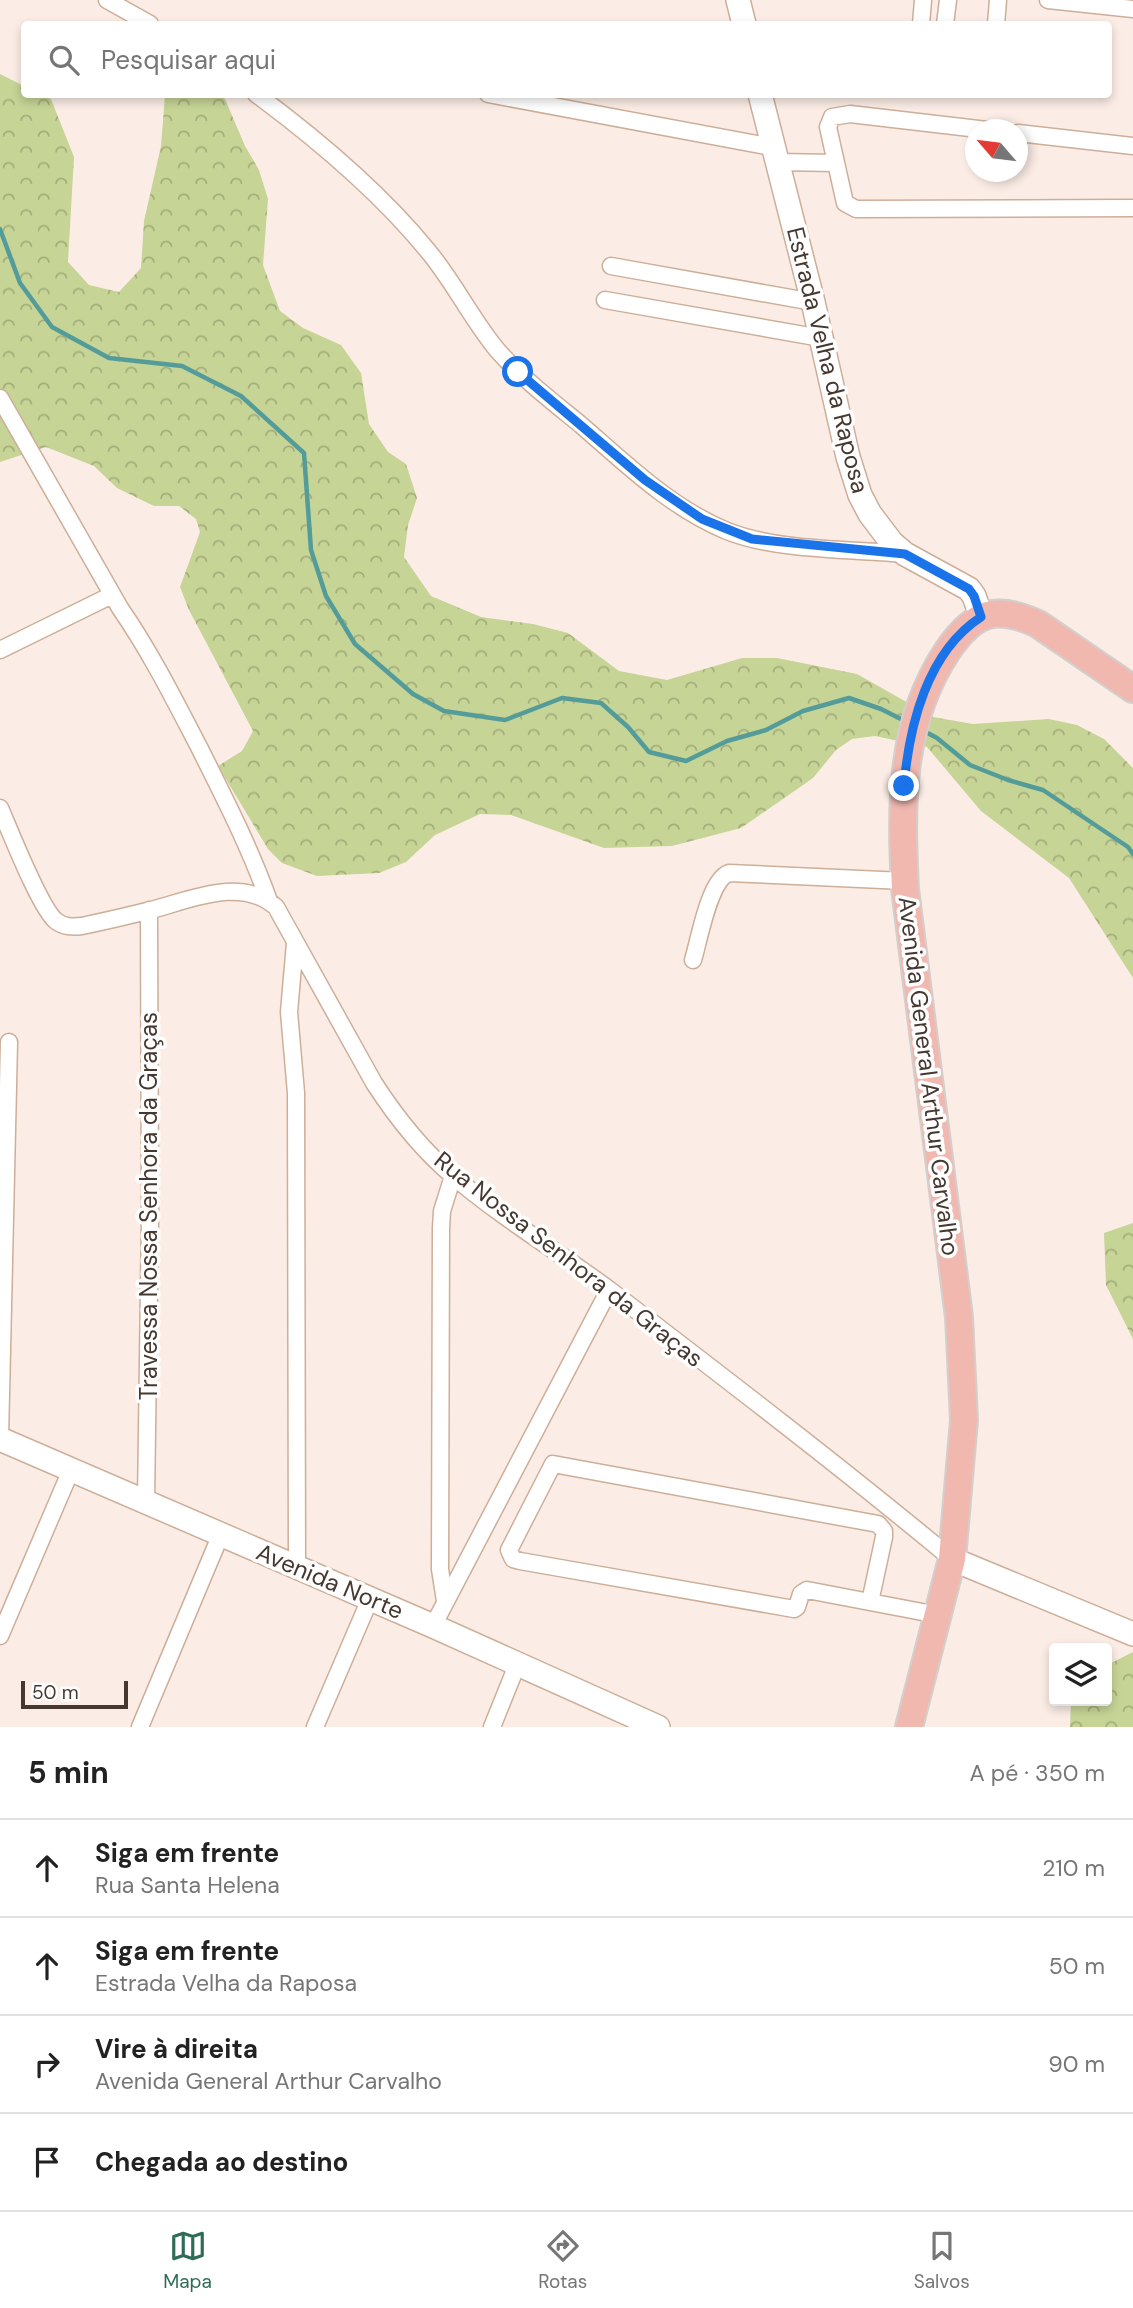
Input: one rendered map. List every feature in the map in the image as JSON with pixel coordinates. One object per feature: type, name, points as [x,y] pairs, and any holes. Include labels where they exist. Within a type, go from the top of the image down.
[{"type":"main road","points":[[981,617],[1006,612],[1038,624],[1133,689]]},
{"type":"main road","name":"Avenida General Arthur Carvalho","points":[[909,1727],[952,1559],[964,1420],[959,1317],[904,880],[901,825],[906,757],[930,679],[956,638],[981,617]]},
{"type":"street","points":[[107,0],[145,21]]},
{"type":"street","points":[[738,0],[743,21]]},
{"type":"street","points":[[921,21],[923,0]]},
{"type":"street","points":[[945,21],[948,0]]},
{"type":"street","points":[[996,21],[998,0]]},
{"type":"street","points":[[1048,0],[1133,9]]},
{"type":"street","points":[[261,98],[326,149],[405,225],[452,282],[497,349],[518,372],[645,480],[682,507],[727,531],[752,539],[905,554]]},
{"type":"street","points":[[507,98],[774,155],[836,163]]},
{"type":"street","name":"Estrada Velha da Raposa","points":[[761,98],[813,302],[848,457],[860,495],[880,530],[905,554],[969,589],[981,617]]},
{"type":"street","points":[[965,128],[838,114],[832,117],[828,127],[845,203],[856,209],[1133,208]]},
{"type":"street","points":[[1028,134],[1133,146]]},
{"type":"street","points":[[611,267],[813,302]]},
{"type":"street","points":[[605,300],[821,338]]},
{"type":"street","name":"Rua Nossa Senhora da Graças","points":[[0,398],[112,595],[168,687],[237,821],[269,901],[276,907],[391,1110],[453,1175],[610,1290],[952,1559]]},
{"type":"street","points":[[0,650],[112,595]]},
{"type":"street","points":[[0,808],[46,909],[58,923],[72,927],[82,926],[212,893],[247,892],[269,901]]},
{"type":"street","points":[[693,960],[713,891],[723,876],[729,873],[904,880]]},
{"type":"street","name":"Travessa Nossa Senhora da Graças","points":[[146,1502],[150,1217],[149,910]]},
{"type":"street","points":[[295,943],[289,1012],[296,1093],[297,1567]]},
{"type":"street","points":[[0,1438],[9,1042]]},
{"type":"street","points":[[445,1601],[440,1569],[441,1228],[442,1211],[453,1175]]},
{"type":"street","points":[[433,1626],[610,1290]]},
{"type":"street","name":"Avenida Norte","points":[[0,1438],[658,1727]]},
{"type":"street","points":[[870,1602],[884,1537],[884,1531],[878,1524],[553,1464],[509,1550],[513,1559],[520,1561],[794,1609],[801,1594],[807,1590],[938,1615]]},
{"type":"street","points":[[0,1636],[71,1470]]},
{"type":"street","points":[[140,1727],[221,1534]]},
{"type":"street","points":[[952,1559],[1133,1633]]},
{"type":"street","points":[[315,1727],[370,1599]]},
{"type":"street","points":[[492,1727],[517,1665]]},
{"type":"green space","points":[[0,74],[21,84],[21,98],[51,99],[74,157],[68,262],[89,285],[119,292],[141,268],[144,221],[161,146],[165,98],[224,98],[259,170],[268,199],[263,265],[280,311],[303,328],[341,345],[361,373],[369,424],[388,452],[406,464],[417,498],[408,525],[404,557],[431,596],[481,617],[533,624],[568,633],[619,671],[667,680],[742,658],[777,658],[857,674],[933,717],[973,724],[1049,719],[1077,725],[1104,739],[1133,768],[1133,978],[1069,878],[981,811],[927,747],[875,736],[852,739],[836,750],[813,778],[741,828],[672,846],[604,848],[511,815],[480,814],[435,835],[406,862],[379,873],[317,876],[282,863],[268,849],[218,766],[242,751],[253,731],[189,610],[180,587],[200,532],[196,519],[179,506],[154,506],[117,488],[94,466],[46,447],[0,462]]},
{"type":"green space","points":[[1133,1223],[1133,1339],[1106,1285],[1104,1233]]},
{"type":"green space","points":[[1133,1652],[1133,1727],[1070,1727],[1071,1706],[1112,1706],[1112,1662]]},
{"type":"waterway","points":[[0,229],[20,283],[52,327],[109,358],[182,366],[241,396],[304,453],[311,550],[326,596],[355,644],[413,694],[444,711],[505,720],[562,698],[601,703],[628,727],[649,752],[686,761],[727,741],[766,730],[803,711],[849,698],[905,721]]},
{"type":"waterway","points":[[922,730],[937,738],[970,765],[1043,790],[1128,847],[1133,854]]},
{"type":"route","points":[[518,372],[645,480],[702,519],[727,531],[779,544],[905,554],[969,589],[981,617],[956,638],[930,679],[911,734],[904,786]]}]
